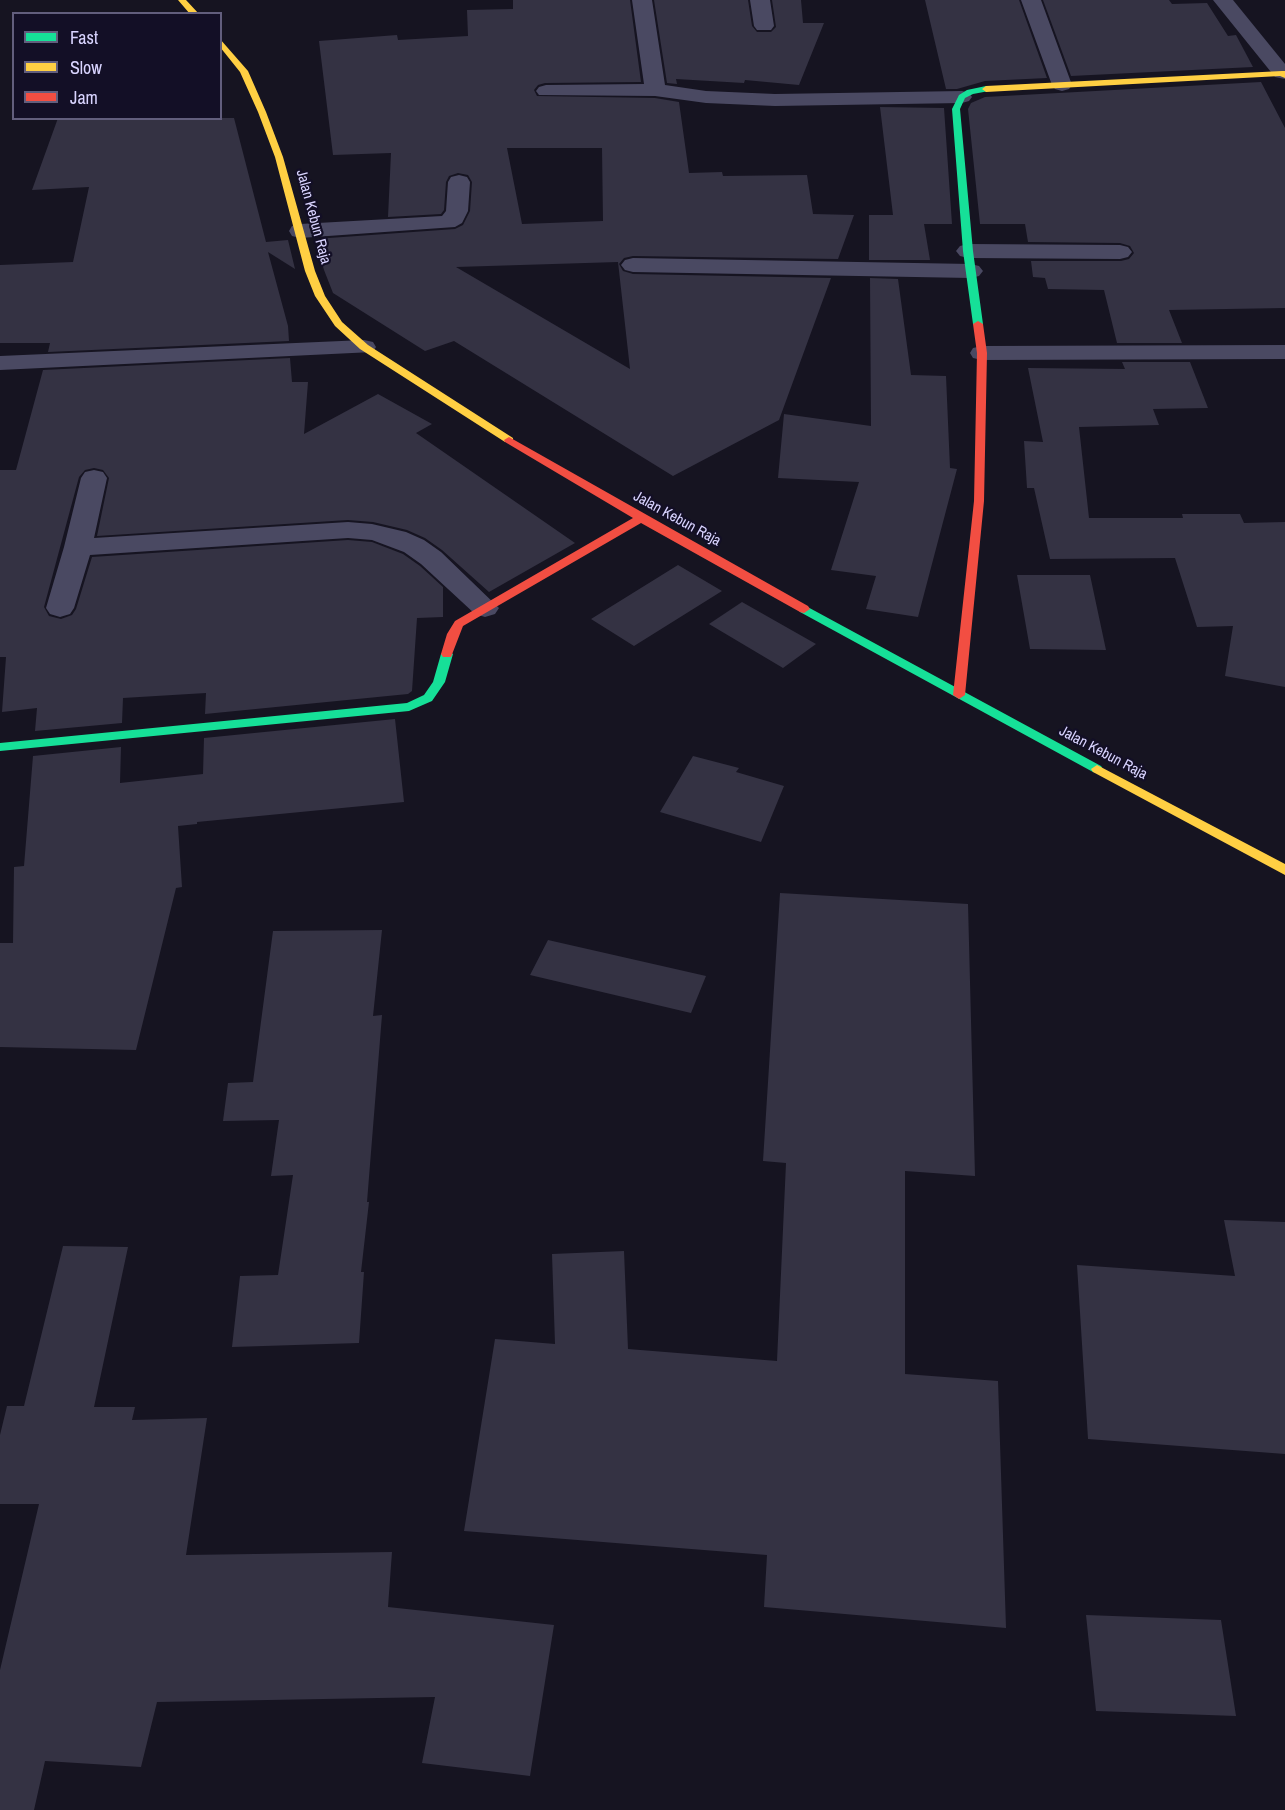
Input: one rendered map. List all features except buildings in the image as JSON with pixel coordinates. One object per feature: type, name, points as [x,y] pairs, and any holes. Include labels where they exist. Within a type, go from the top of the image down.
[{"type":"street","points":[[182,0],[193,12]]},
{"type":"street","points":[[642,0],[656,90]]},
{"type":"street","points":[[760,0],[764,26]]},
{"type":"street","points":[[1031,0],[1062,85]]},
{"type":"street","points":[[1223,0],[1284,74]]},
{"type":"street","name":"Jalan Kebun Raja","points":[[222,44],[244,71],[262,112],[279,157],[310,271],[320,296],[338,324],[364,347],[498,433],[641,518],[959,695],[1285,870]]},
{"type":"street","points":[[546,91],[656,90],[752,100],[962,97],[985,89],[1284,74]]},
{"type":"street","points":[[959,695],[979,501],[982,353],[969,261],[956,109],[962,97]]},
{"type":"street","points":[[300,231],[447,222],[454,218],[457,211],[459,182]]},
{"type":"street","points":[[633,265],[969,261],[1120,252]]},
{"type":"street","points":[[0,363],[364,347]]},
{"type":"street","points":[[982,353],[1285,352]]},
{"type":"street","points":[[60,608],[78,547],[94,478]]},
{"type":"street","points":[[0,747],[409,707],[428,698],[439,682],[453,634],[459,624],[641,518]]},
{"type":"street","points":[[78,547],[325,531],[372,532],[414,546],[431,558],[485,608]]},
{"type":"traffic: fast","points":[[978,324],[968,251],[956,109],[962,97],[970,92],[986,89]]},
{"type":"traffic: fast","points":[[804,609],[1097,769]]},
{"type":"traffic: fast","points":[[0,747],[409,707],[428,698],[439,682],[447,654]]},
{"type":"traffic: slow","points":[[182,0],[193,12]]},
{"type":"traffic: slow","points":[[222,44],[244,71],[262,112],[279,157],[310,271],[320,296],[338,324],[364,347],[509,440]]},
{"type":"traffic: slow","points":[[986,89],[1282,73],[1285,76]]},
{"type":"traffic: slow","points":[[1097,769],[1285,870]]},
{"type":"traffic: jam","points":[[959,695],[979,501],[982,353],[978,324]]},
{"type":"traffic: jam","points":[[509,440],[641,518],[804,609]]},
{"type":"traffic: jam","points":[[447,654],[453,634],[459,624],[641,518]]}]
